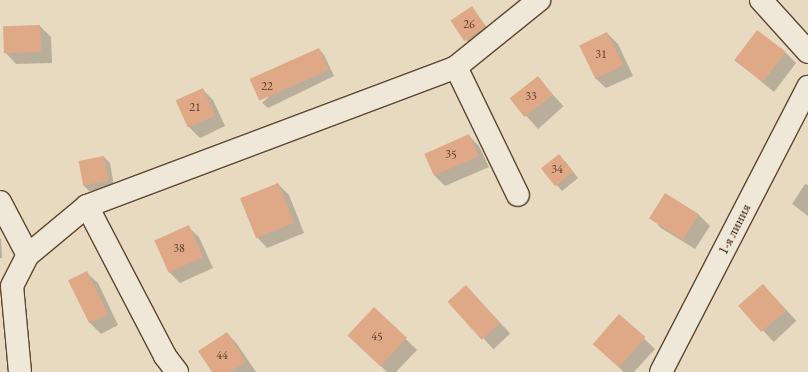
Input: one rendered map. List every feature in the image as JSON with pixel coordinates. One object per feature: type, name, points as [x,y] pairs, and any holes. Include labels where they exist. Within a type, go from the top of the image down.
[{"type":"street","points":[[20,372],[12,286],[28,255],[87,206],[456,67],[539,0]]},
{"type":"street","points":[[760,0],[808,52]]},
{"type":"street","points":[[456,67],[518,195]]},
{"type":"street","name":"1-я линия","points":[[661,372],[808,87]]},
{"type":"street","points":[[0,202],[28,255]]},
{"type":"street","points":[[87,206],[165,356],[177,372]]},
{"type":"building","points":[[472,6],[486,27],[464,41],[450,21]]},
{"type":"building","points":[[40,25],[41,52],[4,53],[3,26]]},
{"type":"building","points":[[757,30],[786,52],[763,82],[734,60]]},
{"type":"building","points":[[607,32],[623,65],[595,79],[579,46]]},
{"type":"building","points":[[319,48],[329,70],[259,101],[250,79]]},
{"type":"building","points":[[538,76],[553,95],[524,117],[510,98]]},
{"type":"building","points":[[203,88],[215,115],[188,128],[176,100]]},
{"type":"building","points":[[469,134],[479,156],[434,176],[424,154]]},
{"type":"building","points":[[559,154],[573,172],[555,186],[541,168]]},
{"type":"building","points":[[104,156],[109,181],[83,186],[78,161]]},
{"type":"building","points":[[278,183],[294,223],[256,238],[240,198]]},
{"type":"building","points":[[665,193],[699,214],[683,240],[649,218]]},
{"type":"building","points":[[189,225],[203,257],[169,272],[154,240]]},
{"type":"building","points":[[87,271],[108,314],[89,323],[68,280]]},
{"type":"building","points":[[763,284],[786,310],[761,332],[738,306]]},
{"type":"building","points":[[466,285],[500,323],[482,340],[447,302]]},
{"type":"building","points":[[374,307],[407,338],[380,366],[347,336]]},
{"type":"building","points":[[619,314],[645,337],[619,367],[593,344]]},
{"type":"building","points":[[227,332],[246,362],[230,372],[212,372],[198,351]]}]
